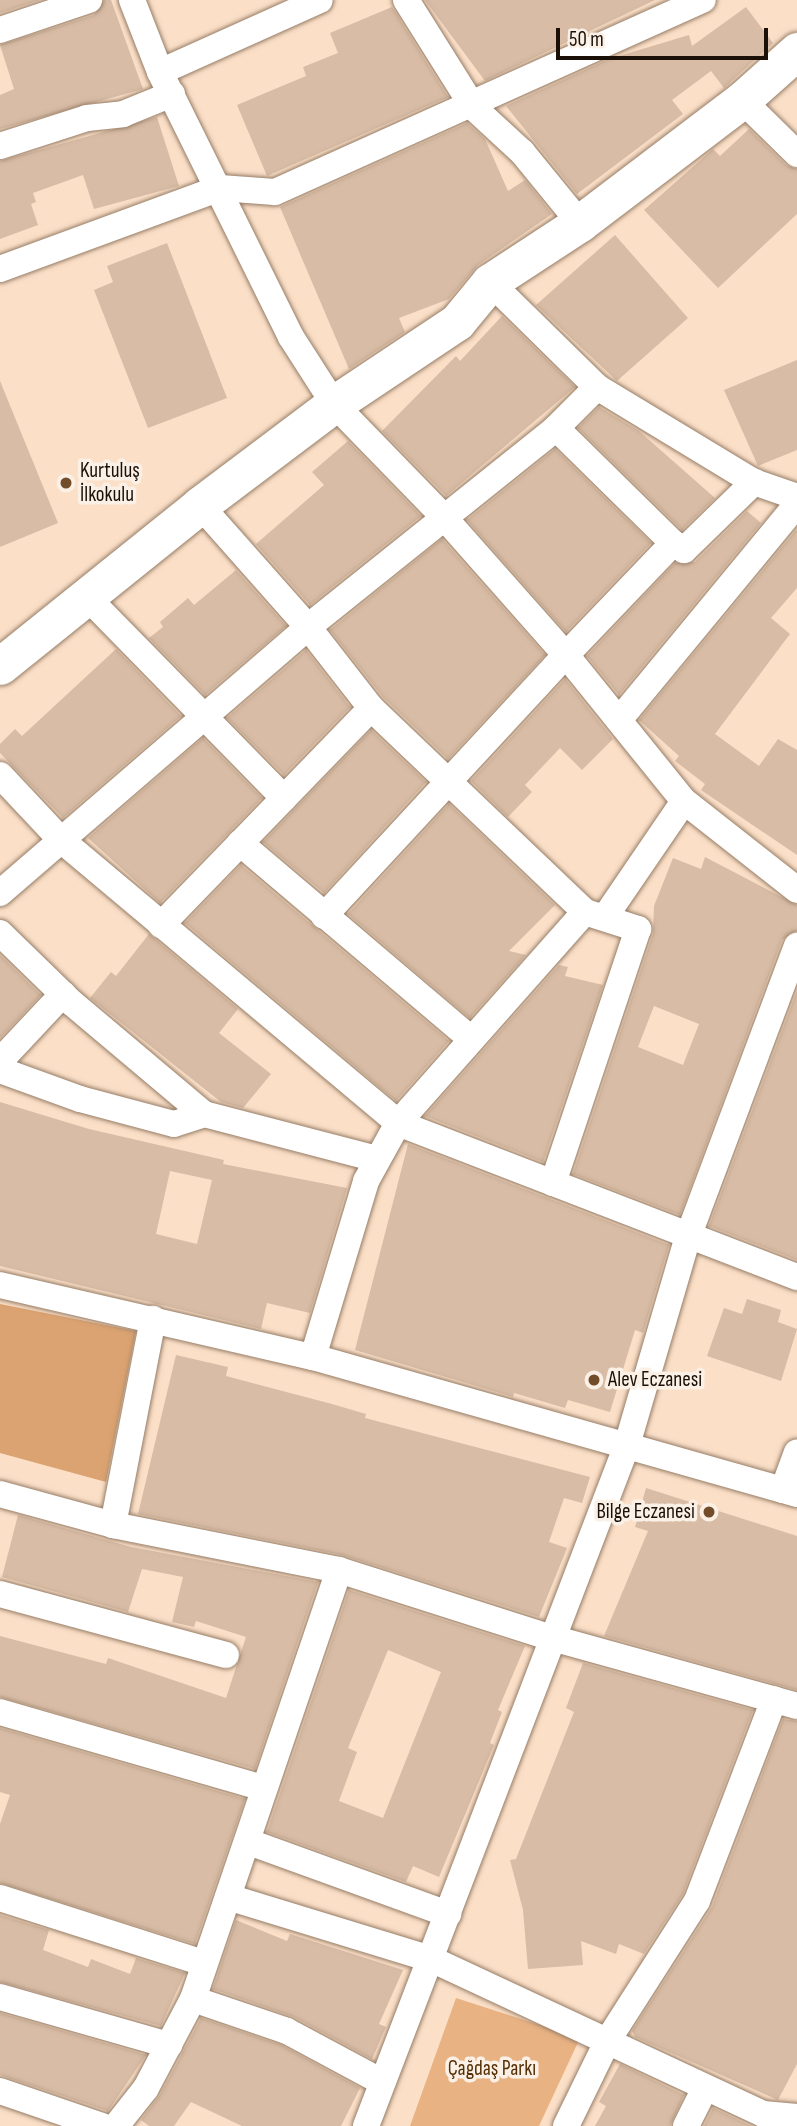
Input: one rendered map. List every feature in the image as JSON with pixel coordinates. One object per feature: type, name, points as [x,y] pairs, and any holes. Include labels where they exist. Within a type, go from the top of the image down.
[{"type":"street","points":[[0,30],[89,0]]},
{"type":"street","points":[[131,0],[166,83],[291,337],[334,404],[442,515],[566,655],[684,800],[797,890]]},
{"type":"street","points":[[0,146],[87,118],[123,114],[166,83],[320,0]]},
{"type":"street","points":[[406,0],[473,107],[522,152],[580,223]]},
{"type":"street","points":[[0,269],[220,188],[275,192],[473,107],[697,1]]},
{"type":"street","points":[[0,666],[200,505],[334,404],[457,322],[490,282],[580,223],[742,100],[797,51]]},
{"type":"street","points":[[742,100],[797,153]]},
{"type":"street","points":[[490,282],[597,387],[754,482],[797,497]]},
{"type":"street","points":[[0,893],[60,839],[204,720],[308,626],[442,515],[556,428],[597,387]]},
{"type":"street","points":[[556,428],[673,543],[684,550],[754,482]]},
{"type":"street","points":[[619,720],[797,504]]},
{"type":"street","points":[[200,505],[308,626],[371,708],[595,915],[638,929],[553,1183]]},
{"type":"street","points":[[324,916],[447,779],[673,543]]},
{"type":"street","points":[[86,596],[204,720],[284,798]]},
{"type":"street","points":[[161,925],[371,708]]},
{"type":"street","points":[[0,775],[60,839],[398,1123],[797,1277]]},
{"type":"street","points":[[313,1357],[366,1181],[398,1123],[470,1038],[595,915],[684,800]]},
{"type":"street","points":[[240,843],[470,1038]]},
{"type":"street","points":[[0,933],[63,994],[204,1114],[377,1158]]},
{"type":"street","points":[[366,2126],[627,1445],[688,1237],[797,947]]},
{"type":"street","points":[[0,1060],[63,994]]},
{"type":"street","points":[[0,1070],[80,1099],[174,1124],[204,1114]]},
{"type":"street","points":[[0,1285],[313,1357],[790,1492],[797,1452]]},
{"type":"street","points":[[113,1525],[153,1319]]},
{"type":"street","points":[[0,1494],[113,1525],[339,1570],[552,1638],[785,1702],[697,1901],[608,2040],[566,2126]]},
{"type":"street","points":[[116,2126],[146,2088],[193,1999],[249,1842],[264,1788],[339,1570]]},
{"type":"street","points":[[0,1594],[226,1655]]},
{"type":"street","points":[[0,1712],[264,1788]]},
{"type":"street","points":[[249,1842],[448,1914]]},
{"type":"street","points":[[228,1897],[431,1959],[763,2114],[791,2114]]},
{"type":"street","points":[[0,1898],[204,1963]]},
{"type":"street","points":[[0,1997],[169,2045]]},
{"type":"street","points":[[193,1999],[287,2031],[382,2082]]},
{"type":"street","points":[[686,2126],[705,2088]]},
{"type":"street","points":[[0,2091],[102,2126]]},
{"type":"green space","name":"Çağdaş Parkı","points":[[456,1998],[580,2038],[539,2126],[410,2126]]},
{"type":"shaded area","points":[[0,1304],[136,1331],[106,1482],[0,1453]]},
{"type":"building","points":[[0,0],[40,0],[0,13]]},
{"type":"building","points":[[104,0],[111,0],[143,89],[0,129],[0,95],[14,89],[0,45],[94,15]]},
{"type":"building","points":[[425,0],[655,0],[485,81]]},
{"type":"building","points":[[392,7],[448,97],[267,176],[237,105],[306,76],[303,67],[338,53],[330,33]]},
{"type":"building","points":[[746,7],[773,43],[724,88],[711,71],[672,100],[683,114],[577,194],[506,106],[609,59],[689,35],[692,46]]},
{"type":"building","points":[[157,117],[179,186],[94,209],[83,175],[33,193],[36,202],[31,204],[38,225],[0,239],[0,161]]},
{"type":"building","points":[[467,123],[485,139],[508,191],[525,180],[552,214],[478,265],[449,299],[399,318],[405,332],[349,369],[280,207]]},
{"type":"building","points":[[749,129],[786,165],[797,169],[797,214],[718,288],[644,210],[713,149],[720,156]]},
{"type":"building","points":[[615,235],[688,318],[617,381],[536,305]]},
{"type":"building","points":[[167,243],[227,398],[148,428],[94,290],[113,282],[107,266]]},
{"type":"building","points":[[502,316],[575,387],[446,496],[382,431],[456,356],[460,361]]},
{"type":"building","points":[[797,360],[797,450],[758,466],[724,390]]},
{"type":"building","points":[[0,381],[58,523],[0,547]]},
{"type":"building","points":[[599,407],[639,431],[715,498],[682,530],[578,428]]},
{"type":"building","points":[[348,441],[421,516],[310,605],[256,544],[324,485],[312,472]]},
{"type":"building","points":[[555,449],[651,543],[566,632],[467,520]]},
{"type":"building","points":[[747,511],[761,523],[619,695],[587,656],[675,563],[695,562]]},
{"type":"building","points":[[797,529],[797,588],[771,618],[790,634],[715,734],[759,766],[778,739],[797,750],[797,855],[701,790],[705,784],[675,761],[679,756],[639,720]]},
{"type":"building","points":[[442,539],[545,655],[448,759],[383,697],[330,630]]},
{"type":"building","points":[[236,570],[286,626],[205,695],[149,638],[163,627],[160,622],[188,598],[194,605]]},
{"type":"building","points":[[116,649],[181,716],[63,818],[0,753],[0,744],[15,729],[22,736]]},
{"type":"building","points":[[306,650],[350,707],[284,775],[227,718]]},
{"type":"building","points":[[565,679],[613,739],[582,770],[560,748],[525,785],[532,792],[508,817],[471,781]]},
{"type":"building","points":[[371,730],[426,782],[324,893],[263,842]]},
{"type":"building","points":[[203,738],[262,798],[160,903],[88,838]]},
{"type":"building","points":[[449,804],[555,905],[509,951],[526,955],[470,1018],[348,914]]},
{"type":"building","points":[[705,857],[797,905],[797,931],[782,940],[680,1215],[573,1174],[653,934],[654,906],[673,858],[701,869]],"holes":[[[654,1006],[699,1024],[683,1065],[638,1047]]]},
{"type":"building","points":[[241,865],[449,1041],[396,1101],[185,923]]},
{"type":"building","points":[[149,934],[238,1009],[219,1033],[271,1074],[243,1108],[221,1102],[90,998],[111,972],[116,976]]},
{"type":"building","points":[[0,955],[41,995],[0,1038]]},
{"type":"building","points":[[559,965],[568,967],[565,976],[603,985],[543,1162],[425,1116]]},
{"type":"building","points":[[797,991],[797,1260],[709,1226]]},
{"type":"building","points":[[0,1102],[89,1129],[224,1160],[223,1164],[347,1188],[310,1313],[267,1303],[261,1329],[0,1266]],"holes":[[[170,1171],[212,1180],[197,1244],[156,1234]]]},
{"type":"building","points":[[408,1144],[669,1245],[643,1333],[635,1330],[610,1412],[568,1400],[565,1408],[514,1393],[513,1397],[355,1350]]},
{"type":"building","points":[[747,1299],[781,1310],[778,1322],[797,1329],[781,1381],[707,1356],[724,1308],[742,1314]]},
{"type":"building","points":[[176,1355],[228,1367],[226,1376],[366,1414],[365,1418],[590,1477],[582,1503],[564,1498],[549,1542],[567,1548],[539,1617],[342,1555],[138,1514]]},
{"type":"building","points":[[646,1488],[797,1536],[797,1690],[604,1636],[648,1531],[635,1527]]},
{"type":"building","points":[[18,1515],[131,1547],[318,1582],[255,1769],[0,1697],[0,1636],[106,1664],[108,1658],[226,1698],[246,1637],[196,1621],[194,1627],[172,1622],[183,1577],[142,1569],[128,1612],[2,1577]]},
{"type":"building","points":[[349,1590],[525,1646],[498,1710],[502,1712],[490,1743],[494,1745],[439,1877],[413,1866],[406,1882],[267,1832]],"holes":[[[388,1650],[441,1672],[383,1818],[339,1801],[357,1752],[348,1748]]]},
{"type":"building","points":[[583,1663],[753,1710],[683,1894],[644,1954],[619,1944],[616,1954],[581,1941],[583,1965],[528,1969],[523,1910],[510,1860],[516,1859],[574,1712],[566,1708]]},
{"type":"building","points":[[783,1719],[797,1721],[797,2064],[778,2100],[635,2037],[632,2031],[712,1907]]},
{"type":"building","points":[[0,1728],[245,1799],[195,1944],[0,1883],[0,1824],[10,1795],[0,1792]]},
{"type":"building","points":[[0,1915],[49,1930],[43,1950],[88,1967],[91,1959],[130,1974],[136,1958],[185,1973],[161,2026],[0,1982]]},
{"type":"building","points":[[236,1920],[287,1941],[290,1934],[403,1970],[379,2024],[386,2027],[372,2059],[294,2017],[213,1989]]},
{"type":"building","points":[[0,2013],[146,2055],[108,2111],[0,2075]]},
{"type":"building","points":[[201,2018],[281,2045],[360,2088],[341,2126],[242,2126],[191,2102],[174,2126],[149,2126],[141,2120],[160,2095]]},
{"type":"building","points":[[620,2064],[684,2095],[670,2126],[595,2126],[606,2106],[599,2102]]},
{"type":"building","points":[[713,2108],[751,2126],[704,2126]]},
{"type":"place","name":"Kurtuluş İlkokulu","points":[[66,483]]},
{"type":"place","name":"Alev Eczanesi","points":[[594,1380]]},
{"type":"place","name":"Bilge Eczanesi","points":[[709,1512]]}]
